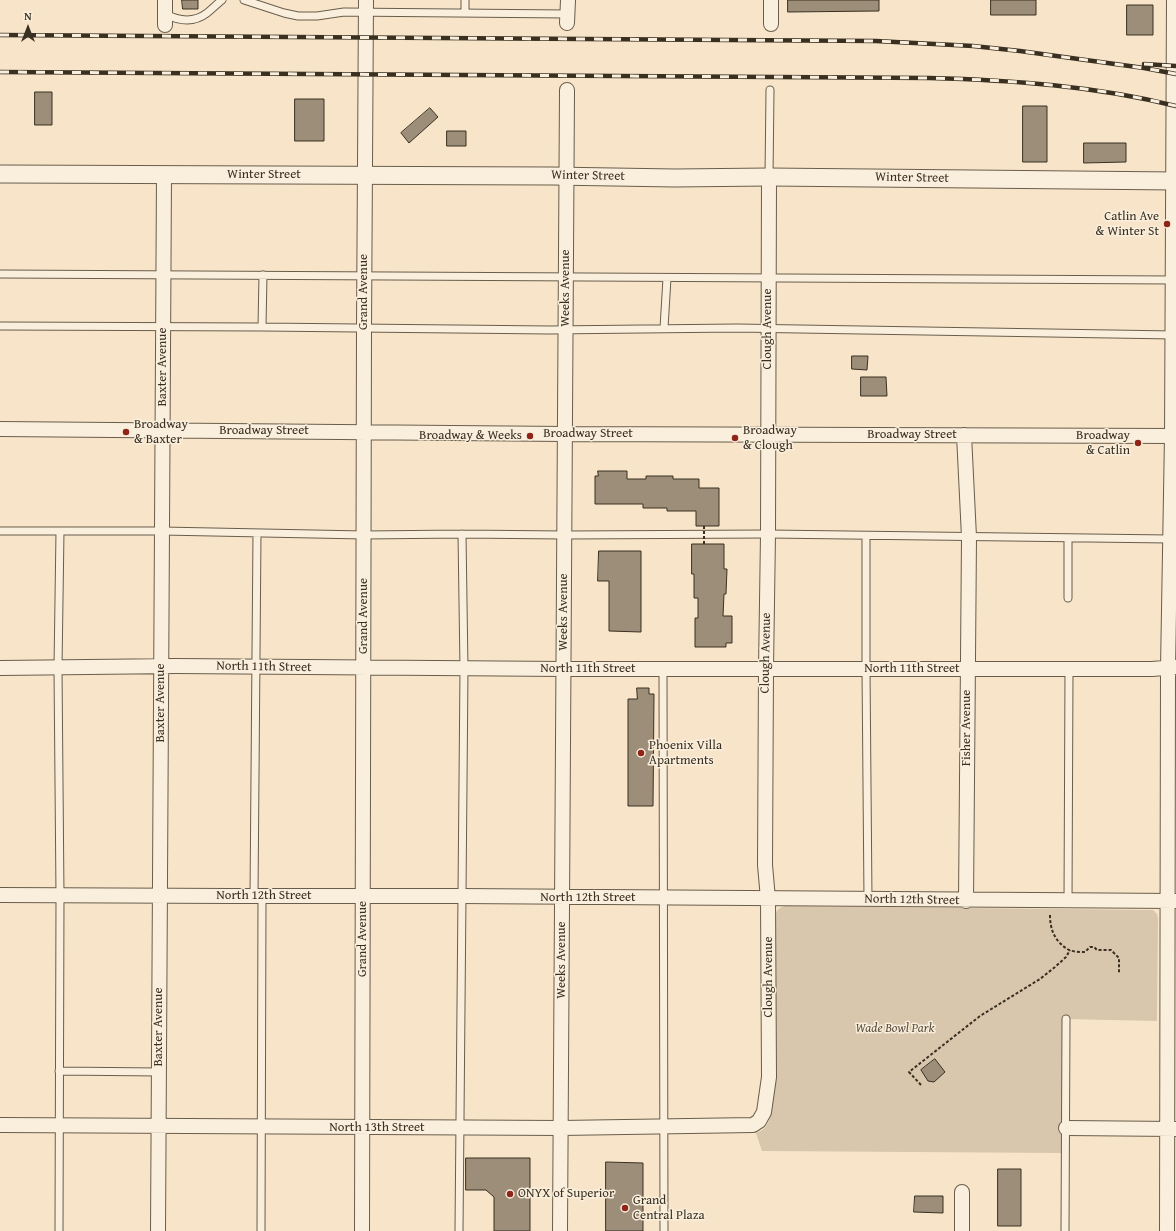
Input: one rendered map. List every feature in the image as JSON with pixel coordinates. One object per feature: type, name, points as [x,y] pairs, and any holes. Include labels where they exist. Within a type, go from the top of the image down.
[{"type":"street","points":[[568,0],[568,19]]},
{"type":"street","points":[[772,0],[772,24]]},
{"type":"street","points":[[1167,1231],[1172,1129],[1172,667],[1169,540],[1174,436],[1174,0]]},
{"type":"street","name":"Grand Avenue","points":[[362,1231],[366,6]]},
{"type":"street","name":"Weeks Avenue","points":[[560,1231],[567,90]]},
{"type":"street","name":"Winter Street","points":[[0,174],[365,174],[675,178],[769,177],[1174,181]]},
{"type":"street","name":"Baxter Avenue","points":[[158,1231],[164,175]]},
{"type":"street","name":"Clough Avenue","points":[[753,1125],[759,1121],[764,1112],[769,1077],[768,899],[765,865],[769,177]]},
{"type":"street","name":"Broadway Street","points":[[0,429],[364,431],[565,434],[1174,436]]},
{"type":"street","name":"Fisher Avenue","points":[[964,435],[968,537],[966,901]]},
{"type":"street","name":"North 11th Street","points":[[0,668],[161,666],[663,670],[1152,669],[1172,667]]},
{"type":"street","name":"North 12th Street","points":[[0,895],[362,897],[462,896],[1068,902],[1172,901]]},
{"type":"street","name":"North 13th Street","points":[[0,1125],[561,1128],[753,1125]]},
{"type":"street","points":[[1066,1128],[1172,1129]]},
{"type":"street","points":[[962,1192],[962,1231]]},
{"type":"lane","points":[[165,13],[175,19],[190,20],[206,13],[222,0]]},
{"type":"lane","points":[[244,0],[284,13],[308,17],[366,6],[568,19]]},
{"type":"lane","points":[[268,0],[268,8]]},
{"type":"lane","points":[[465,0],[465,13]]},
{"type":"lane","points":[[769,177],[770,90]]},
{"type":"lane","points":[[0,274],[1174,280]]},
{"type":"lane","points":[[262,327],[263,275]]},
{"type":"lane","points":[[664,328],[666,278]]},
{"type":"lane","points":[[0,326],[566,330],[664,328],[1174,335]]},
{"type":"lane","points":[[0,531],[162,531],[364,535],[768,534],[1169,540]]},
{"type":"lane","points":[[59,1231],[60,896],[58,668],[60,531]]},
{"type":"lane","points":[[257,533],[255,667],[262,1126],[260,1231]]},
{"type":"lane","points":[[459,1231],[464,669],[462,534]]},
{"type":"lane","points":[[866,536],[868,899]]},
{"type":"lane","points":[[1068,539],[1068,598]]},
{"type":"lane","points":[[1068,902],[1069,669]]},
{"type":"lane","points":[[663,670],[664,1231]]},
{"type":"lane","points":[[1065,1231],[1066,1019]]},
{"type":"lane","points":[[59,1071],[158,1072]]},
{"type":"path","points":[[704,526],[704,544]]},
{"type":"path","points":[[1050,915],[1051,927],[1054,935],[1070,950],[1085,952],[1090,947],[1094,947],[1098,950],[1111,950],[1119,958],[1119,973]]},
{"type":"path","points":[[921,1084],[909,1072],[980,1016],[1040,979],[1066,957],[1070,950]]},
{"type":"green space","name":"Wade Bowl Park","points":[[785,906],[1153,910],[1157,914],[1158,918],[1157,1021],[1064,1019],[1062,1153],[762,1151],[756,1133],[761,1131],[768,1123],[773,1096],[774,918],[778,910]]},
{"type":"building","points":[[182,0],[198,0],[198,9],[183,9]]},
{"type":"building","points":[[788,0],[879,0],[879,11],[788,12]]},
{"type":"building","points":[[991,0],[1036,0],[1036,15],[991,15]]},
{"type":"building","points":[[1127,5],[1153,5],[1153,35],[1127,35]]},
{"type":"building","points":[[35,92],[52,92],[52,125],[35,125]]},
{"type":"building","points":[[295,99],[324,99],[324,141],[295,141]]},
{"type":"building","points":[[1023,106],[1047,106],[1047,162],[1023,162]]},
{"type":"building","points":[[430,108],[438,117],[409,143],[401,133]]},
{"type":"building","points":[[447,131],[466,131],[466,146],[447,146]]},
{"type":"building","points":[[1084,143],[1126,143],[1126,162],[1084,163]]},
{"type":"building","points":[[852,356],[868,356],[867,370],[852,369]]},
{"type":"building","points":[[861,377],[886,377],[887,396],[861,396]]},
{"type":"building","points":[[598,471],[627,471],[627,479],[646,479],[646,476],[673,476],[673,479],[699,479],[699,488],[719,488],[719,526],[696,526],[696,511],[667,511],[667,508],[643,508],[643,504],[595,504],[595,476],[598,476]]},
{"type":"building","points":[[692,544],[724,544],[724,569],[727,569],[723,616],[732,616],[732,643],[726,643],[726,647],[695,647],[695,618],[698,618],[698,598],[694,598]]},
{"type":"building","points":[[599,551],[641,551],[641,632],[609,631],[609,581],[598,581]]},
{"type":"building","name":"Phoenix Villa Apartments","points":[[637,688],[649,688],[649,694],[654,694],[653,806],[628,806],[628,699],[637,699]]},
{"type":"building","points":[[935,1059],[945,1072],[934,1082],[928,1081],[921,1070]]},
{"type":"building","name":"ONYX of Superior","points":[[466,1158],[530,1158],[530,1231],[494,1231],[494,1197],[486,1190],[466,1190]]},
{"type":"building","name":"Grand Central Plaza","points":[[606,1162],[643,1163],[643,1231],[606,1231]]},
{"type":"building","points":[[998,1169],[1021,1169],[1021,1226],[998,1226]]},
{"type":"building","points":[[915,1196],[943,1196],[943,1213],[914,1212]]},
{"type":"railway","points":[[0,35],[876,41],[973,46],[1020,51],[1144,68],[1176,74]]},
{"type":"railway","points":[[1144,64],[1176,66]]},
{"type":"railway","points":[[0,72],[929,78],[991,80],[1053,85],[1115,93],[1176,106]]},
{"type":"place","name":"Catlin Ave & Winter St","points":[[1167,224]]},
{"type":"place","name":"Broadway & Baxter","points":[[126,432]]},
{"type":"place","name":"Broadway & Weeks","points":[[530,436]]},
{"type":"place","name":"Broadway & Clough","points":[[735,438]]},
{"type":"place","name":"Broadway & Catlin","points":[[1138,443]]},
{"type":"place","name":"Phoenix Villa Apartments","points":[[641,753]]},
{"type":"place","name":"ONYX of Superior","points":[[510,1194]]},
{"type":"place","name":"Grand Central Plaza","points":[[625,1208]]}]
